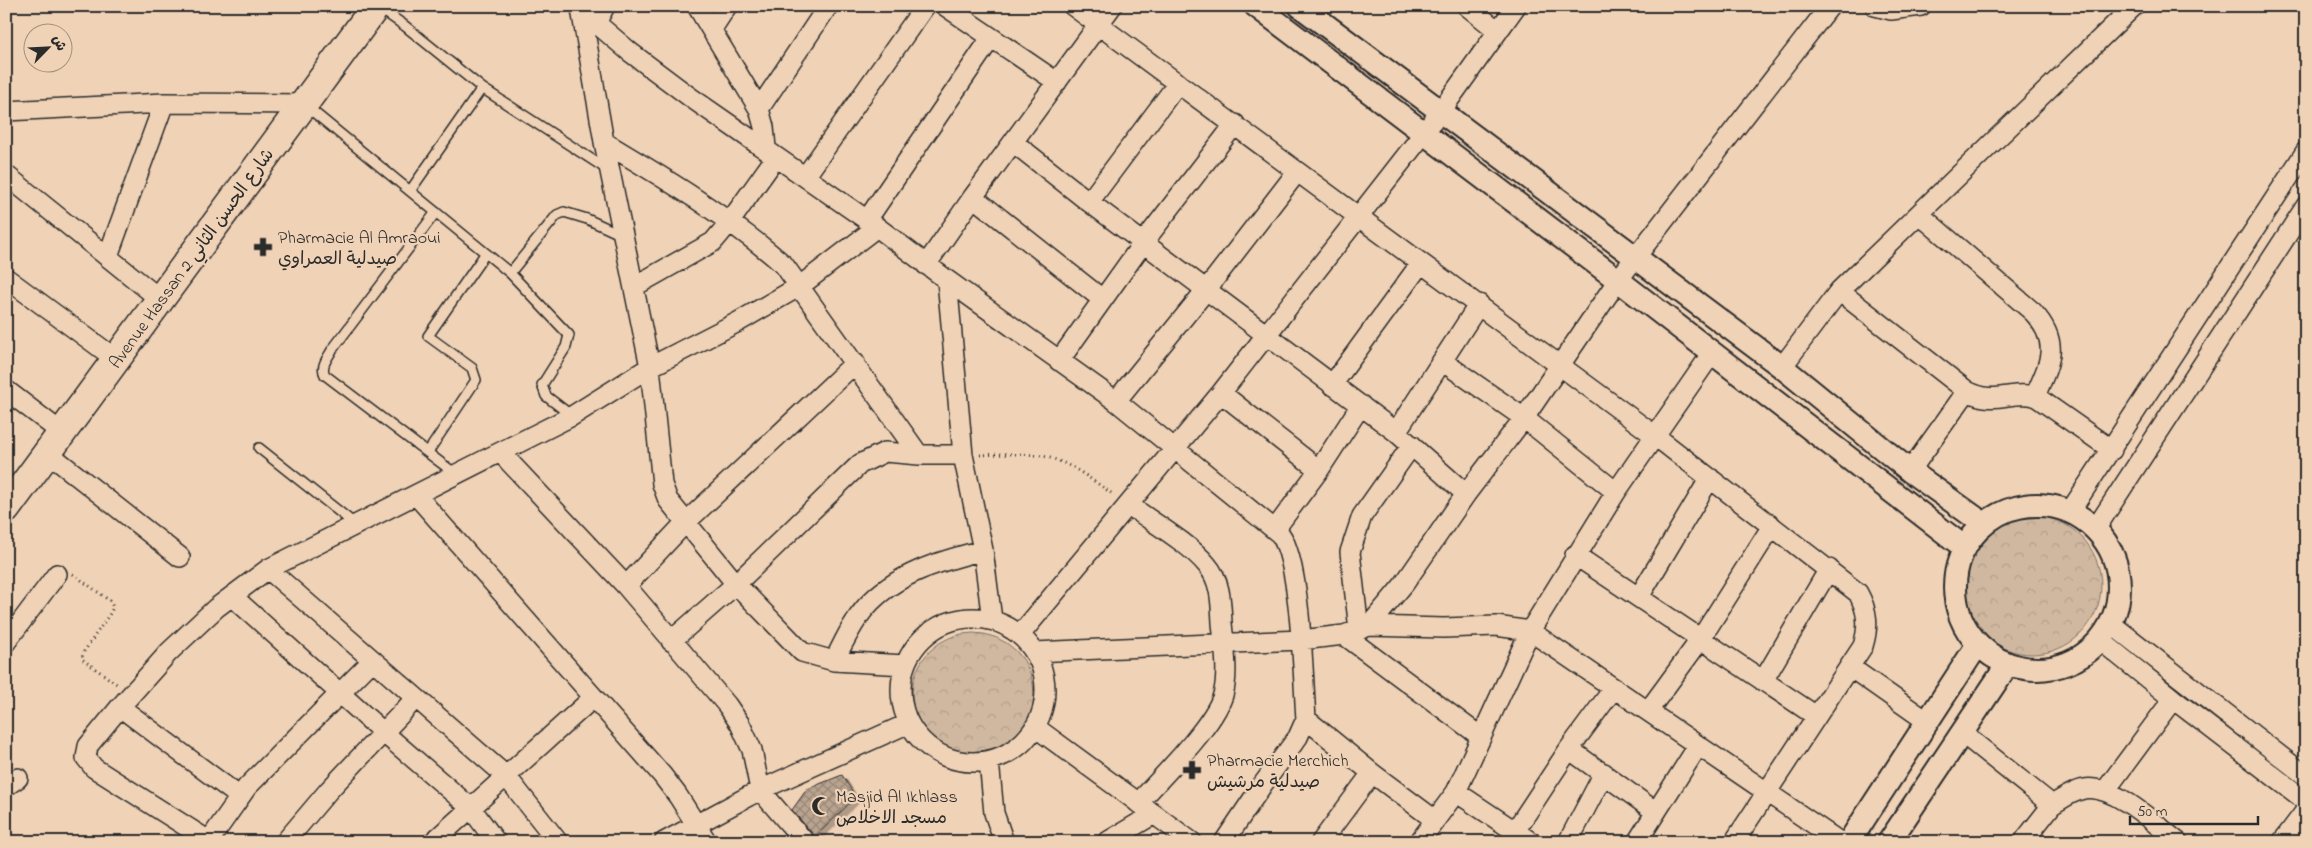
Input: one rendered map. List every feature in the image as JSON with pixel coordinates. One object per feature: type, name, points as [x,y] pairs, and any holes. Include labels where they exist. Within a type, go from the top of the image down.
[{"type":"main road","name":"Avenue Hassan 2 شارع الحسن الثاني","points":[[6,509],[377,6]]},
{"type":"street","points":[[587,16],[605,6]]},
{"type":"street","points":[[635,286],[713,242],[729,223],[771,152],[759,109],[697,6]]},
{"type":"street","points":[[712,29],[726,6]]},
{"type":"street","points":[[759,109],[828,6]]},
{"type":"street","points":[[805,177],[925,6]]},
{"type":"street","points":[[945,6],[1057,82]]},
{"type":"street","points":[[1073,6],[1235,124],[1358,218],[1479,304],[1654,435],[1858,593],[1866,611],[1867,634],[1863,646],[1734,842]]},
{"type":"street","points":[[926,265],[1112,6]]},
{"type":"street","points":[[1300,6],[1782,367],[1910,471],[1984,524]]},
{"type":"street","points":[[1467,6],[1498,31]]},
{"type":"street","points":[[1020,636],[1176,450],[1221,393],[1441,111],[1516,6]]},
{"type":"street","points":[[1357,630],[1404,584],[1466,494],[1524,418],[1618,280],[1830,6]]},
{"type":"street","points":[[1875,6],[1891,10],[1921,6]]},
{"type":"street","points":[[1782,367],[1839,291],[2134,6]]},
{"type":"street","points":[[1271,10],[1423,133],[1618,280],[1965,548]]},
{"type":"street","points":[[587,16],[604,142],[635,286],[650,367],[662,484],[668,500],[736,584],[802,652],[834,660],[905,665]]},
{"type":"street","points":[[587,16],[630,52],[690,97],[872,223],[946,280],[1116,401],[1276,528],[1285,541],[1290,554],[1300,640],[1306,719],[1298,737],[1263,784],[1224,842]]},
{"type":"street","points":[[373,660],[280,752],[240,797],[209,842],[89,764],[86,758],[88,746],[169,652],[216,608],[268,569],[572,416],[650,367],[738,322],[800,286],[872,223],[991,38]]},
{"type":"street","points":[[1089,202],[1178,83]]},
{"type":"street","points":[[108,256],[164,103]]},
{"type":"street","points":[[6,111],[164,103],[303,104]]},
{"type":"street","points":[[1059,360],[1143,243],[1235,124]]},
{"type":"street","points":[[604,142],[672,183],[757,242],[777,259],[800,286],[919,455]]},
{"type":"street","points":[[1013,142],[1143,243],[1396,432],[1466,494]]},
{"type":"street","points":[[2072,510],[2306,151]]},
{"type":"street","points":[[1116,401],[1206,290],[1297,172]]},
{"type":"street","points":[[6,175],[161,300]]},
{"type":"street","points":[[973,197],[1102,299]]},
{"type":"street","points":[[2096,528],[2306,206]]},
{"type":"street","points":[[1919,214],[2033,312],[2044,324],[2050,336],[2050,362],[2035,396]]},
{"type":"street","points":[[1332,385],[1421,263]]},
{"type":"street","points":[[6,278],[117,360]]},
{"type":"street","points":[[946,280],[963,455],[983,550],[992,620]]},
{"type":"street","points":[[1839,291],[1967,391],[1988,399],[2027,394],[2035,396],[2112,450]]},
{"type":"street","points":[[1396,432],[1479,304]]},
{"type":"street","points":[[1419,842],[1456,792],[1530,631],[1575,555],[1654,435],[1712,353]]},
{"type":"street","points":[[1442,361],[1524,418],[1616,492]]},
{"type":"street","points":[[626,586],[685,523],[855,363]]},
{"type":"street","points":[[6,390],[55,443],[180,557]]},
{"type":"street","points":[[1910,471],[1967,391]]},
{"type":"street","points":[[1221,393],[1319,470]]},
{"type":"street","points":[[1276,528],[1319,470],[1361,405]]},
{"type":"street","points":[[1412,445],[1362,516],[1350,552],[1357,630],[1481,738]]},
{"type":"street","points":[[671,641],[736,584],[860,464],[885,452],[919,455],[963,455]]},
{"type":"street","points":[[501,453],[626,586],[671,641],[705,677],[740,724],[752,750],[760,790],[805,842]]},
{"type":"street","points":[[1639,597],[1710,478]]},
{"type":"street","points":[[416,495],[678,796],[707,842]]},
{"type":"street","points":[[2038,504],[2072,510],[2096,528],[2114,558],[2119,588],[2114,617],[2105,631],[2075,660],[2054,668],[2032,669],[2008,664],[1978,644],[1966,627],[1958,608],[1956,581],[1958,567],[1965,548],[1984,524],[2009,510],[2038,504]]},
{"type":"street","points":[[1128,505],[1196,554],[1208,566],[1216,580],[1220,596],[1224,642],[1225,676],[1223,696],[1212,717],[1138,803]]},
{"type":"street","points":[[1648,710],[1700,640],[1772,526]]},
{"type":"street","points":[[834,660],[849,631],[866,608],[887,587],[921,569],[983,550]]},
{"type":"street","points":[[1575,555],[1816,716]]},
{"type":"street","points":[[268,569],[415,699],[506,776],[558,842]]},
{"type":"street","points":[[1763,681],[1829,569]]},
{"type":"street","points":[[6,642],[57,574]]},
{"type":"street","points":[[232,596],[340,692],[384,734],[471,808],[496,842]]},
{"type":"street","points":[[970,618],[992,620],[1011,628],[1020,636],[1039,660],[1045,681],[1045,702],[1035,727],[1025,740],[1009,754],[988,761],[957,761],[929,747],[908,723],[901,694],[905,665],[915,646],[930,631],[943,625],[970,618]]},
{"type":"street","points":[[1034,652],[1300,640],[1357,630],[1496,626],[1530,631],[1840,842]]},
{"type":"street","points":[[2105,631],[2172,699],[2306,801]]},
{"type":"street","points":[[2105,631],[2306,776]]},
{"type":"street","points":[[1848,842],[1978,644]]},
{"type":"street","points":[[1889,842],[2008,664]]},
{"type":"street","points":[[1850,668],[1928,722]]},
{"type":"street","points":[[1515,831],[1614,688]]},
{"type":"street","points":[[433,842],[593,698]]},
{"type":"street","points":[[284,842],[329,790],[384,734],[415,699]]},
{"type":"street","points":[[2105,791],[2172,699]]},
{"type":"street","points":[[126,700],[240,797]]},
{"type":"street","points":[[1306,719],[1372,773],[1435,820]]},
{"type":"street","points":[[664,842],[760,790],[908,723]]},
{"type":"street","points":[[1035,727],[1192,842]]},
{"type":"street","points":[[1962,733],[2052,805]]},
{"type":"street","points":[[1637,842],[1698,746]]},
{"type":"street","points":[[1570,749],[1656,812]]},
{"type":"street","points":[[988,761],[994,813],[1004,842]]},
{"type":"street","points":[[1321,842],[1372,773]]},
{"type":"street","points":[[1568,842],[1604,773]]},
{"type":"street","points":[[2023,842],[2052,805],[2082,789],[2093,788],[2105,791],[2119,798],[2178,842]]},
{"type":"street","points":[[1456,792],[1531,842]]},
{"type":"street","points":[[2282,842],[2306,810]]},
{"type":"street","points":[[1107,842],[1154,814]]},
{"type":"lane","points":[[377,6],[482,88],[611,171]]},
{"type":"lane","points":[[410,191],[482,88]]},
{"type":"lane","points":[[303,104],[510,273],[569,335],[566,347],[542,385],[546,396],[572,416]]},
{"type":"lane","points":[[436,212],[332,350],[323,365],[322,371],[457,475]]},
{"type":"lane","points":[[510,273],[558,215],[564,212],[587,219],[624,237]]},
{"type":"lane","points":[[428,452],[476,380],[472,368],[428,336],[485,254]]},
{"type":"lane","points":[[259,448],[356,525]]},
{"type":"path","points":[[963,455],[1017,454],[1043,456],[1060,462],[1085,476],[1128,505]]},
{"type":"path","points":[[57,574],[68,570],[110,601],[111,612],[83,653],[82,659],[126,700]]},
{"type":"green space","points":[[2032,516],[2046,517],[2058,521],[2070,527],[2081,536],[2090,547],[2096,559],[2100,571],[2100,599],[2096,611],[2090,623],[2081,634],[2070,643],[2058,649],[2046,653],[2032,654],[2018,653],[2006,649],[1994,643],[1983,634],[1974,623],[1968,611],[1964,599],[1963,585],[1964,571],[1968,559],[1974,547],[1983,536],[1994,527],[2006,521],[2018,517]]},
{"type":"green space","points":[[973,633],[985,634],[996,638],[1007,643],[1016,651],[1024,660],[1029,671],[1033,682],[1033,706],[1029,717],[1024,728],[1016,737],[1007,745],[996,750],[985,754],[973,755],[961,754],[950,750],[939,745],[930,737],[922,728],[917,717],[913,706],[912,694],[913,682],[917,671],[922,660],[930,651],[939,643],[950,638],[961,634]]},
{"type":"building","name":"Masjid Al Ikhlass مسجد الاخلاص","points":[[842,775],[856,797],[815,837],[792,810],[807,789]]},
{"type":"place","name":"Pharmacie Al Amraoui صيدلية العمراوي","points":[[263,247]]},
{"type":"place","name":"Pharmacie Merchich صيدلية مرشيش","points":[[1192,770]]},
{"type":"place","name":"Masjid Al Ikhlass مسجد الاخلاص","points":[[821,806]]}]
